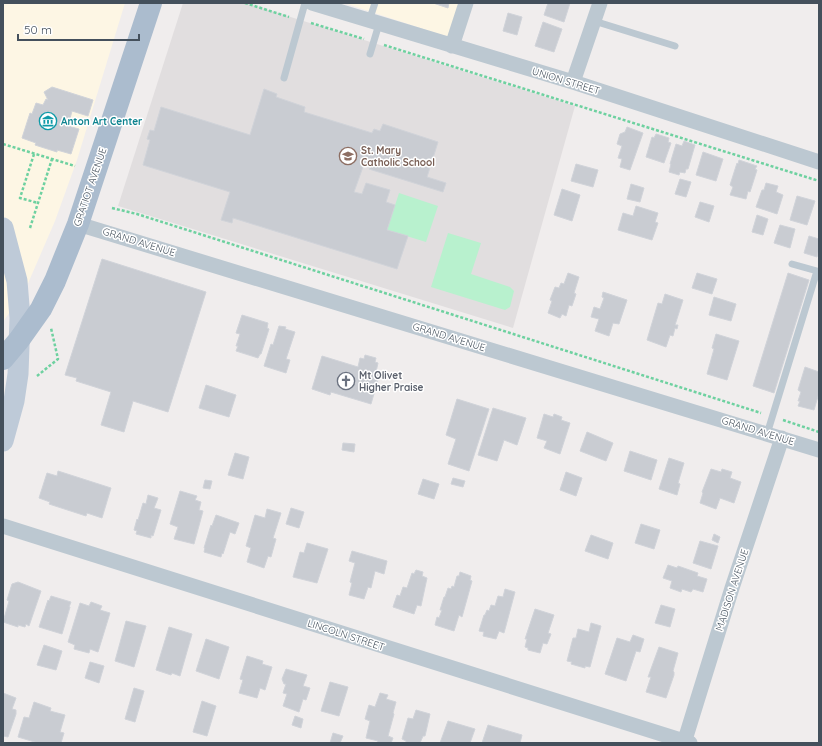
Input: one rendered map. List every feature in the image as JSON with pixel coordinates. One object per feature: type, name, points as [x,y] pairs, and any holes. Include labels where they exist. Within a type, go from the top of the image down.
[{"type":"main road","name":"GRATIOT AVENUE","points":[[3,359],[19,340],[40,309],[55,281],[78,224],[152,3]]},
{"type":"street","name":"UNION STREET","points":[[312,3],[329,6],[374,22],[573,82],[819,162]]},
{"type":"street","points":[[452,46],[466,3]]},
{"type":"street","points":[[573,82],[600,3]]},
{"type":"street","name":"GRAND AVENUE","points":[[78,224],[819,450]]},
{"type":"street","points":[[3,228],[17,281],[19,298],[18,374],[15,394],[3,441]]},
{"type":"street","name":"MADISON AVENUE","points":[[686,742],[732,588],[782,438]]},
{"type":"street","name":"LINCOLN STREET","points":[[3,526],[686,742]]},
{"type":"lane","points":[[284,78],[305,3]]},
{"type":"lane","points":[[370,54],[374,42],[375,3]]},
{"type":"lane","points":[[594,21],[675,46]]},
{"type":"lane","points":[[767,434],[817,271],[792,264]]},
{"type":"path","points":[[245,3],[819,181]]},
{"type":"path","points":[[3,144],[75,166]]},
{"type":"path","points":[[34,154],[20,198],[38,203]]},
{"type":"path","points":[[30,228],[52,159]]},
{"type":"path","points":[[112,208],[137,214],[819,432]]},
{"type":"path","points":[[35,378],[58,359],[49,322]]},
{"type":"shaded area","points":[[3,3],[125,3],[77,160],[55,221],[26,288],[3,322]]},
{"type":"shaded area","name":"St. Mary Catholic School","points":[[183,3],[246,3],[575,106],[513,328],[118,206]]},
{"type":"shaded area","points":[[344,3],[459,3],[448,37]]},
{"type":"green space","points":[[399,193],[438,206],[426,242],[387,230]]},
{"type":"green space","points":[[448,233],[481,243],[471,274],[510,287],[514,291],[510,307],[505,310],[431,287]]},
{"type":"building","points":[[433,3],[449,3],[448,8]]},
{"type":"building","points":[[548,3],[570,3],[564,22],[544,15]]},
{"type":"building","points":[[508,13],[522,17],[517,35],[503,31]]},
{"type":"building","points":[[543,22],[562,29],[554,52],[535,46]]},
{"type":"building","name":"Anton Art Center","points":[[52,87],[93,100],[88,116],[72,111],[68,126],[79,129],[71,154],[57,150],[57,152],[35,145],[36,143],[22,138],[30,113],[32,114],[36,103],[43,105],[46,99],[48,100],[44,92]]},
{"type":"building","points":[[264,89],[277,94],[276,97],[305,107],[304,112],[372,133],[374,129],[380,131],[383,124],[438,142],[427,177],[446,183],[443,192],[369,169],[371,166],[364,164],[354,192],[362,194],[366,183],[390,190],[386,202],[395,205],[387,230],[408,236],[397,269],[233,218],[232,223],[221,220],[230,192],[143,165],[150,140],[147,139],[150,130],[154,131],[161,107],[250,135]]},
{"type":"building","points":[[627,127],[643,133],[630,170],[620,167],[622,159],[618,158],[622,146],[617,144],[620,134],[625,132]]},
{"type":"building","points":[[656,134],[669,138],[668,142],[671,143],[664,163],[646,157],[652,137],[654,138]]},
{"type":"building","points":[[684,141],[695,145],[688,169],[686,169],[685,173],[680,172],[679,175],[669,172],[676,144],[682,146]]},
{"type":"building","points":[[703,152],[723,159],[716,181],[696,175]]},
{"type":"building","points":[[739,160],[757,166],[750,192],[748,191],[746,199],[730,195],[733,187],[730,185]]},
{"type":"building","points":[[576,164],[598,170],[593,187],[571,181]]},
{"type":"building","points":[[680,179],[691,182],[686,197],[675,194]]},
{"type":"building","points":[[766,183],[778,186],[776,192],[783,195],[777,214],[756,207]]},
{"type":"building","points":[[631,184],[644,188],[640,202],[627,199]]},
{"type":"building","points":[[562,189],[580,195],[572,221],[554,215]]},
{"type":"building","points":[[797,196],[815,201],[807,225],[790,220]]},
{"type":"building","points":[[700,202],[714,206],[709,222],[695,217]]},
{"type":"building","points":[[636,206],[658,213],[655,222],[658,223],[652,240],[618,230],[623,213],[633,216]]},
{"type":"building","points":[[757,215],[768,219],[763,235],[752,232]]},
{"type":"building","points":[[780,225],[795,229],[790,248],[774,243]]},
{"type":"building","points":[[809,236],[819,239],[817,257],[804,253]]},
{"type":"building","points":[[102,259],[206,292],[168,412],[133,401],[124,432],[101,425],[111,392],[76,381],[77,378],[65,375]]},
{"type":"building","points":[[568,273],[579,277],[574,293],[576,294],[572,306],[569,305],[566,316],[562,314],[560,318],[548,313],[552,301],[550,300],[555,287],[559,288],[561,283],[564,284]]},
{"type":"building","points":[[697,273],[717,279],[712,294],[692,288]]},
{"type":"building","points":[[788,273],[809,280],[774,393],[753,386]]},
{"type":"building","points":[[603,292],[627,300],[619,324],[613,323],[609,336],[595,331],[599,319],[591,317],[594,307],[600,309],[604,298],[602,297]]},
{"type":"building","points":[[665,294],[683,300],[675,325],[678,325],[677,329],[675,328],[673,336],[670,335],[666,347],[647,340],[658,303],[662,304]]},
{"type":"building","points":[[714,297],[736,304],[731,321],[709,315]]},
{"type":"building","points":[[242,315],[268,323],[267,328],[269,329],[261,354],[258,358],[236,351],[240,334],[236,333]]},
{"type":"building","points":[[279,326],[286,327],[285,329],[295,332],[286,359],[290,360],[286,373],[264,366]]},
{"type":"building","points":[[716,334],[739,341],[727,380],[707,374],[714,349],[712,348]]},
{"type":"building","name":"Mt Olivet Higher Praise","points":[[365,355],[376,358],[375,362],[378,363],[376,372],[380,373],[371,404],[331,392],[330,395],[312,389],[322,356],[358,367],[360,358],[364,359]]},
{"type":"building","points":[[805,367],[819,372],[819,393],[814,410],[798,406],[801,392],[798,390]]},
{"type":"building","points":[[206,385],[236,395],[229,417],[199,408]]},
{"type":"building","points":[[457,399],[489,409],[469,471],[448,464],[456,439],[446,435]]},
{"type":"building","points":[[493,408],[526,418],[517,445],[504,440],[497,461],[478,455]]},
{"type":"building","points":[[544,414],[553,417],[554,414],[562,417],[561,420],[570,423],[560,454],[544,448],[547,441],[537,438]]},
{"type":"building","points":[[587,432],[613,443],[606,461],[580,451]]},
{"type":"building","points":[[343,443],[355,444],[354,452],[342,450]]},
{"type":"building","points":[[630,451],[657,460],[651,480],[624,471]]},
{"type":"building","points":[[235,453],[249,457],[243,479],[228,475]]},
{"type":"building","points":[[669,458],[684,463],[678,483],[680,484],[677,495],[659,489]]},
{"type":"building","points":[[711,469],[721,472],[722,469],[732,472],[730,478],[741,482],[734,503],[720,498],[716,509],[700,503],[702,492]]},
{"type":"building","points":[[58,471],[111,488],[102,518],[87,513],[86,516],[49,504],[50,502],[39,498],[47,473],[57,476]]},
{"type":"building","points":[[566,472],[582,478],[576,496],[560,490]]},
{"type":"building","points":[[453,478],[465,481],[463,487],[451,484]]},
{"type":"building","points":[[423,479],[439,484],[434,499],[418,494]]},
{"type":"building","points":[[205,480],[212,481],[210,489],[203,488]]},
{"type":"building","points":[[180,491],[197,496],[195,500],[201,502],[199,510],[203,511],[194,544],[174,539],[178,527],[170,524]]},
{"type":"building","points":[[148,495],[158,498],[154,508],[161,510],[153,536],[151,535],[151,538],[136,534],[137,531],[134,530],[143,503],[146,504]]},
{"type":"building","points":[[291,508],[304,512],[299,528],[286,524]]},
{"type":"building","points":[[267,509],[281,513],[273,538],[276,539],[271,557],[268,556],[264,568],[247,562],[251,548],[246,546],[255,515],[265,518]]},
{"type":"building","points":[[216,515],[239,523],[235,534],[230,532],[221,557],[204,552],[211,525],[212,526]]},
{"type":"building","points":[[641,524],[660,530],[654,549],[635,543]]},
{"type":"building","points":[[714,534],[720,537],[718,543],[712,540]]},
{"type":"building","points":[[591,535],[613,543],[608,559],[585,551]]},
{"type":"building","points":[[700,541],[718,546],[711,569],[693,563]]},
{"type":"building","points":[[307,543],[328,549],[317,583],[293,577],[300,552],[304,553]]},
{"type":"building","points":[[352,551],[387,561],[384,574],[375,571],[371,588],[368,587],[364,599],[349,595],[352,583],[350,582],[355,563],[349,561]]},
{"type":"building","points":[[668,565],[677,568],[678,566],[698,573],[697,576],[707,579],[703,592],[693,589],[691,592],[682,589],[681,592],[670,588],[672,581],[663,578]]},
{"type":"building","points":[[416,570],[423,572],[422,576],[427,578],[421,606],[417,605],[414,614],[393,607],[397,595],[400,596],[403,587],[407,588],[412,573],[414,574]]},
{"type":"building","points":[[460,572],[471,576],[470,580],[472,581],[462,617],[459,615],[454,631],[435,625],[437,617],[439,618],[442,610],[440,610],[448,588],[451,589],[452,586],[454,587],[457,576],[459,576]]},
{"type":"building","points":[[18,582],[41,591],[29,626],[26,624],[25,627],[18,625],[18,627],[3,622],[12,584]]},
{"type":"building","points":[[505,589],[515,592],[504,633],[499,631],[496,639],[483,636],[484,632],[479,631],[484,615],[487,610],[489,611],[491,605],[495,606],[498,596],[503,597]]},
{"type":"building","points":[[51,596],[71,602],[62,634],[39,627],[48,600],[49,601]]},
{"type":"building","points":[[91,602],[102,606],[100,610],[110,613],[98,652],[90,649],[89,653],[74,649],[75,645],[68,642],[80,603],[89,606]]},
{"type":"building","points":[[661,605],[675,609],[670,627],[655,623]]},
{"type":"building","points":[[535,609],[554,615],[548,633],[551,634],[547,644],[543,643],[540,653],[528,650],[528,648],[525,647],[527,639],[525,639]]},
{"type":"building","points":[[126,621],[146,626],[134,667],[115,661]]},
{"type":"building","points":[[591,623],[601,626],[590,667],[585,666],[585,668],[571,664],[572,662],[567,661],[573,638],[576,638],[578,629],[589,632]]},
{"type":"building","points":[[169,627],[192,634],[180,676],[172,673],[171,675],[156,670]]},
{"type":"building","points":[[633,635],[644,639],[640,652],[636,651],[626,681],[605,674],[617,638],[630,642]]},
{"type":"building","points":[[206,639],[229,647],[219,679],[196,671]]},
{"type":"building","points":[[44,645],[62,651],[56,670],[37,665]]},
{"type":"building","points":[[659,647],[678,653],[673,671],[674,675],[666,698],[646,692],[651,677],[648,677]]},
{"type":"building","points":[[247,656],[263,661],[262,664],[272,667],[265,690],[260,688],[257,698],[239,693],[243,680],[240,679]]},
{"type":"building","points":[[90,662],[104,666],[99,683],[85,678]]},
{"type":"building","points":[[286,669],[307,675],[303,686],[310,688],[306,700],[303,699],[299,712],[283,706],[287,694],[283,693],[286,684],[284,684],[282,679]]},
{"type":"building","points":[[330,682],[348,687],[339,716],[321,711]]},
{"type":"building","points":[[134,688],[144,691],[135,722],[125,719]]},
{"type":"building","points":[[3,693],[16,698],[12,709],[16,710],[16,714],[8,737],[3,736]]},
{"type":"building","points":[[380,693],[388,695],[386,699],[396,702],[388,736],[393,738],[391,743],[377,743],[378,741],[366,738],[370,721],[365,719],[369,705],[375,707]]},
{"type":"building","points":[[202,701],[216,706],[207,736],[193,732]]},
{"type":"building","points":[[34,702],[51,708],[50,711],[65,715],[60,732],[64,733],[61,743],[38,743],[18,737],[24,717],[29,718]]},
{"type":"building","points":[[416,710],[430,714],[425,736],[423,736],[420,743],[406,743],[406,741],[402,739],[408,718],[413,719]]},
{"type":"building","points":[[295,716],[303,719],[301,728],[292,725]]},
{"type":"building","points":[[448,721],[475,729],[470,743],[440,743]]},
{"type":"building","points":[[488,725],[522,735],[520,743],[482,743]]},
{"type":"building","points":[[333,733],[343,736],[340,743],[330,743]]},
{"type":"place","name":"Anton Art Center","points":[[48,121]]},
{"type":"place","name":"St. Mary Catholic School","points":[[348,156]]},
{"type":"place","name":"Mt Olivet Higher Praise","points":[[346,381]]}]
